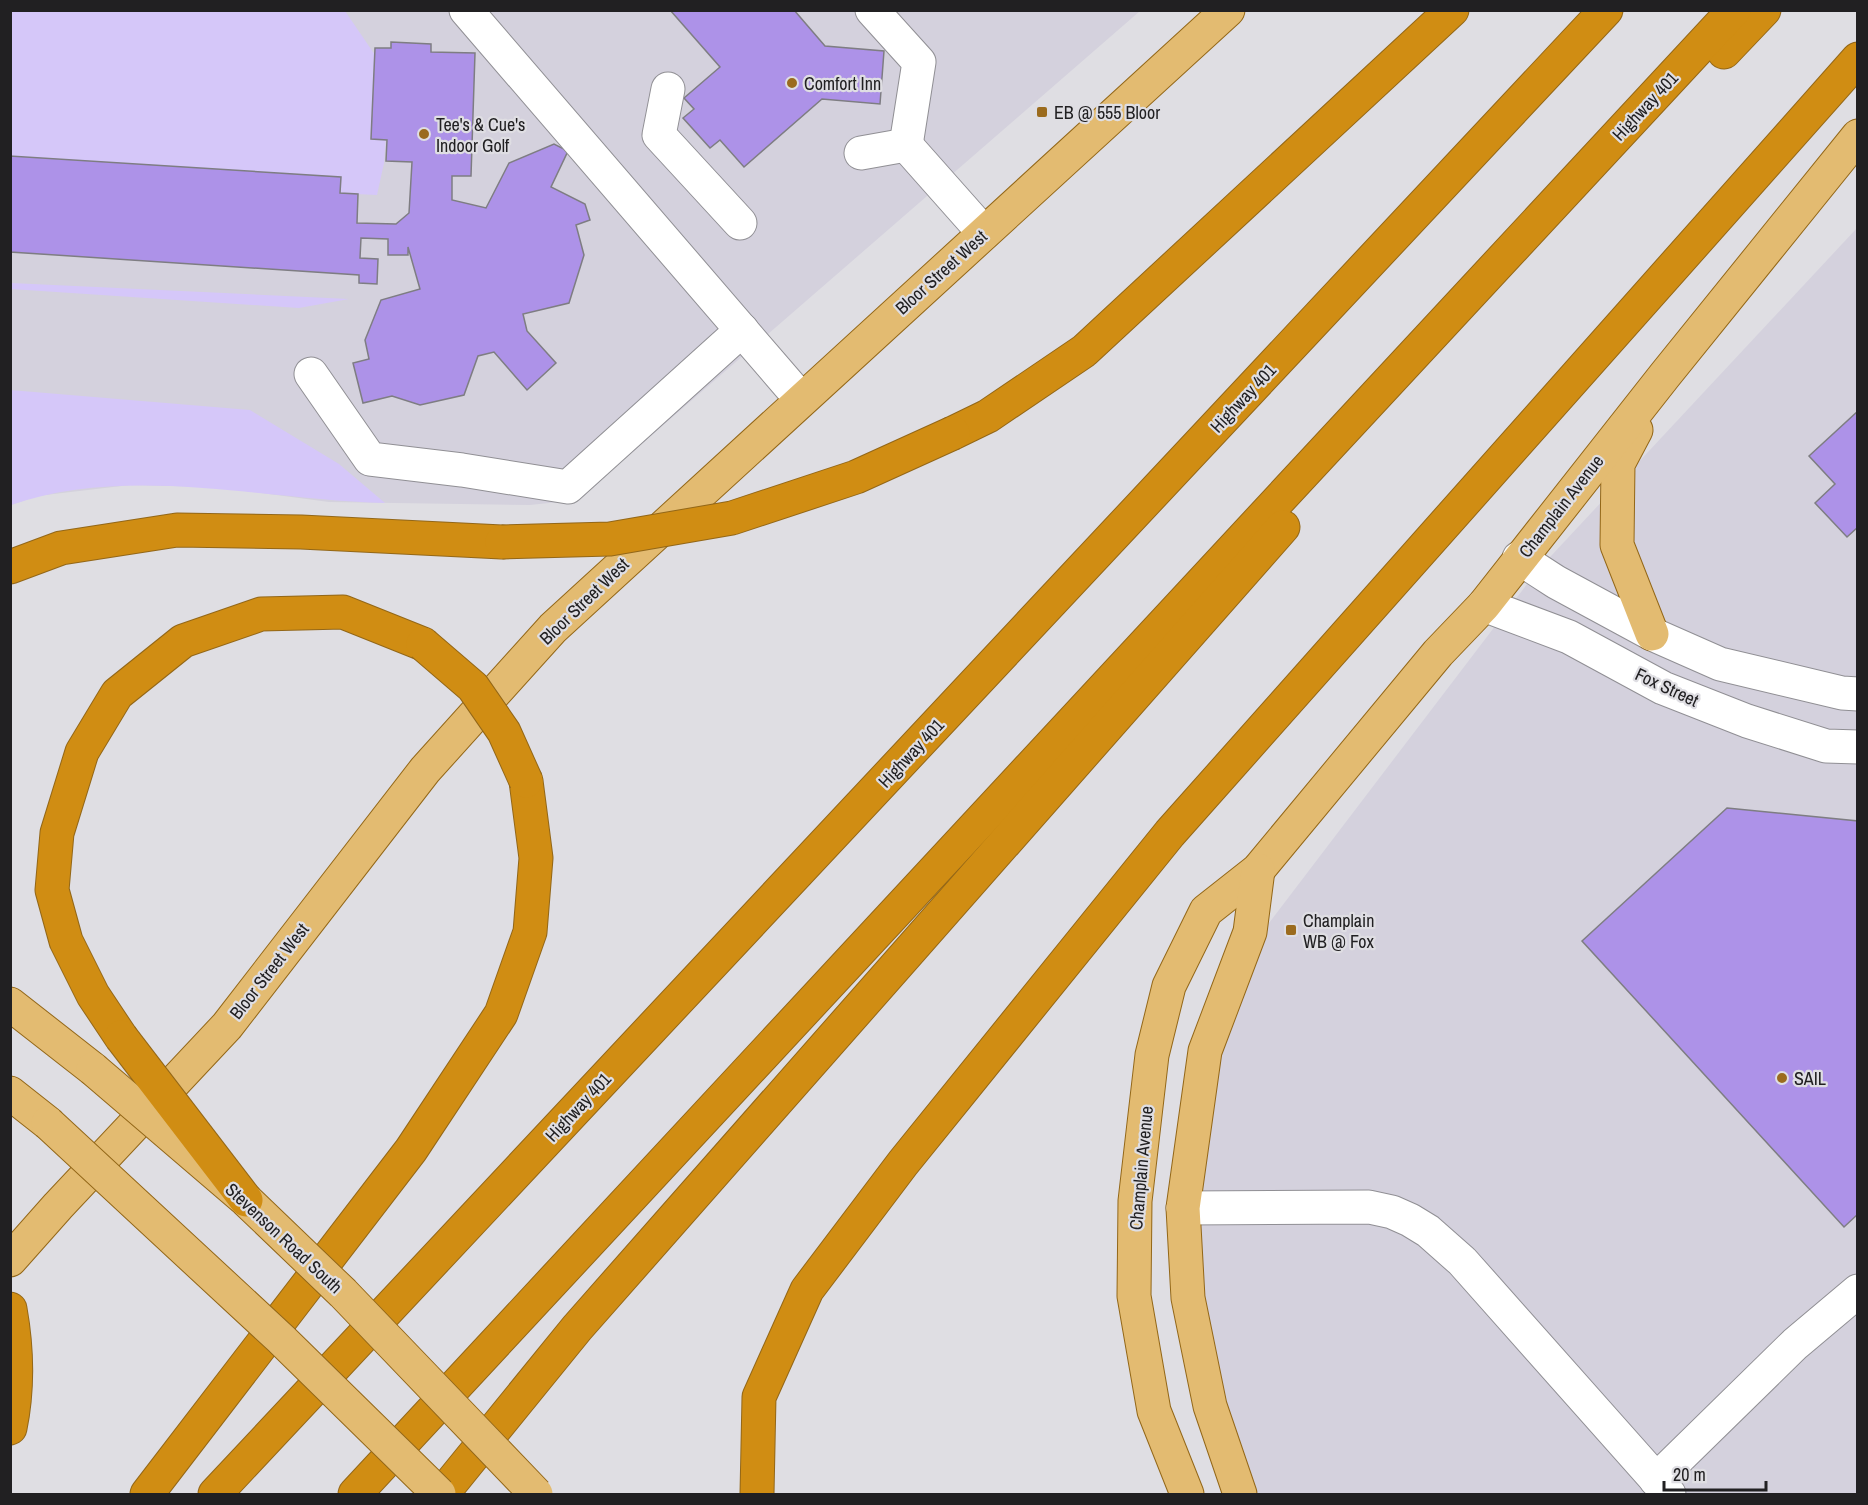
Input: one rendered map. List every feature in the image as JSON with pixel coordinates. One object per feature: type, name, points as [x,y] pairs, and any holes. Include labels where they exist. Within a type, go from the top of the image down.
[{"type":"highway","points":[[10,567],[61,548],[177,530],[301,532],[502,542],[610,538],[732,518],[856,477],[988,416],[1084,351],[1452,10]]},
{"type":"highway","name":"Highway 401","points":[[214,1494],[1606,10]]},
{"type":"highway","name":"Highway 401","points":[[354,1494],[1734,10]]},
{"type":"highway","points":[[440,1494],[577,1328],[1395,400],[1764,10]]},
{"type":"highway","points":[[757,1494],[759,1397],[807,1290],[896,1172],[1170,833],[1857,59]]},
{"type":"highway","points":[[147,1494],[411,1150],[501,1014],[530,932],[536,858],[526,781],[504,732],[473,687],[423,644],[343,612],[261,614],[183,641],[117,694],[82,752],[57,833],[52,890],[66,940],[93,995],[121,1037],[246,1200]]},
{"type":"highway","points":[[10,1309],[15,1340],[12,1419]]},
{"type":"main road","name":"Bloor Street West","points":[[10,1260],[227,1026],[425,770],[553,628],[1228,10]]},
{"type":"main road","name":"Champlain Avenue","points":[[1187,1494],[1154,1411],[1134,1296],[1137,1179],[1152,1055],[1169,986],[1206,911],[1258,870],[1438,654],[1484,605],[1519,558],[1857,136]]},
{"type":"main road","points":[[1652,634],[1617,545],[1618,464],[1665,375]]},
{"type":"main road","points":[[1240,1494],[1210,1406],[1188,1298],[1183,1208],[1205,1051],[1250,932],[1258,870]]},
{"type":"main road","name":"Stevenson Road South","points":[[10,1004],[93,1069],[246,1200],[344,1293],[536,1494]]},
{"type":"main road","points":[[10,1093],[48,1123],[280,1339],[440,1494]]},
{"type":"main road","points":[[10,1242],[58,1206]]},
{"type":"street","points":[[466,10],[801,399]]},
{"type":"street","points":[[872,10],[919,62],[906,145]]},
{"type":"street","points":[[668,90],[659,135],[740,223]]},
{"type":"street","points":[[861,153],[906,145]]},
{"type":"street","points":[[906,145],[984,233]]},
{"type":"street","points":[[311,374],[370,459],[462,470],[568,487],[742,330]]},
{"type":"street","points":[[1519,558],[1556,582],[1652,634],[1720,664],[1842,693],[1857,694]]},
{"type":"street","name":"Fox Street","points":[[1484,605],[1569,637],[1663,688],[1747,721],[1826,746],[1857,747]]},
{"type":"street","points":[[1183,1208],[1347,1205],[1392,1212],[1410,1220],[1428,1231],[1462,1262],[1662,1487],[1779,1359],[1857,1291]]},
{"type":"shaded area","points":[[10,11],[1140,11],[577,500],[530,505],[329,502],[217,487],[130,485],[37,496],[11,505]]},
{"type":"shaded area","points":[[11,11],[345,11],[390,77],[384,163],[377,195],[140,184],[11,172]]},
{"type":"shaded area","points":[[1857,228],[1857,1494],[1249,1494],[1179,1282],[1237,965],[1537,571]]},
{"type":"shaded area","points":[[11,283],[349,299],[299,308],[11,289]]},
{"type":"shaded area","points":[[10,390],[250,410],[339,464],[385,503],[339,501],[196,487],[149,486],[102,487],[56,493],[11,505]]},
{"type":"building","name":"Comfort Inn","points":[[670,10],[794,10],[825,46],[884,51],[880,104],[822,99],[744,167],[720,140],[710,148],[683,118],[694,109],[684,98],[720,67]]},
{"type":"building","points":[[391,42],[431,44],[431,52],[475,53],[471,176],[452,176],[452,200],[486,208],[509,163],[554,144],[568,151],[551,187],[585,204],[590,220],[576,225],[584,255],[569,303],[523,314],[527,331],[556,363],[527,390],[494,352],[478,356],[464,395],[420,405],[392,396],[363,403],[353,363],[369,359],[365,340],[381,300],[420,289],[408,247],[408,255],[388,255],[388,239],[361,238],[360,258],[378,259],[377,284],[359,283],[359,275],[10,252],[10,156],[341,177],[340,193],[358,194],[357,223],[396,224],[409,213],[412,162],[386,161],[387,140],[371,139],[375,48],[391,48]]},
{"type":"building","points":[[1858,411],[1858,527],[1847,537],[1815,503],[1835,484],[1809,456]]},
{"type":"building","name":"SAIL","points":[[1727,808],[1858,821],[1858,1214],[1844,1227],[1582,941]]},
{"type":"place","name":"Comfort Inn","points":[[792,83]]},
{"type":"place","name":"EB @ 555 Bloor","points":[[1042,112]]},
{"type":"place","name":"Tee's & Cue's Indoor Golf","points":[[424,134]]},
{"type":"place","name":"Champlain WB @ Fox","points":[[1291,930]]},
{"type":"place","name":"SAIL","points":[[1782,1078]]}]
